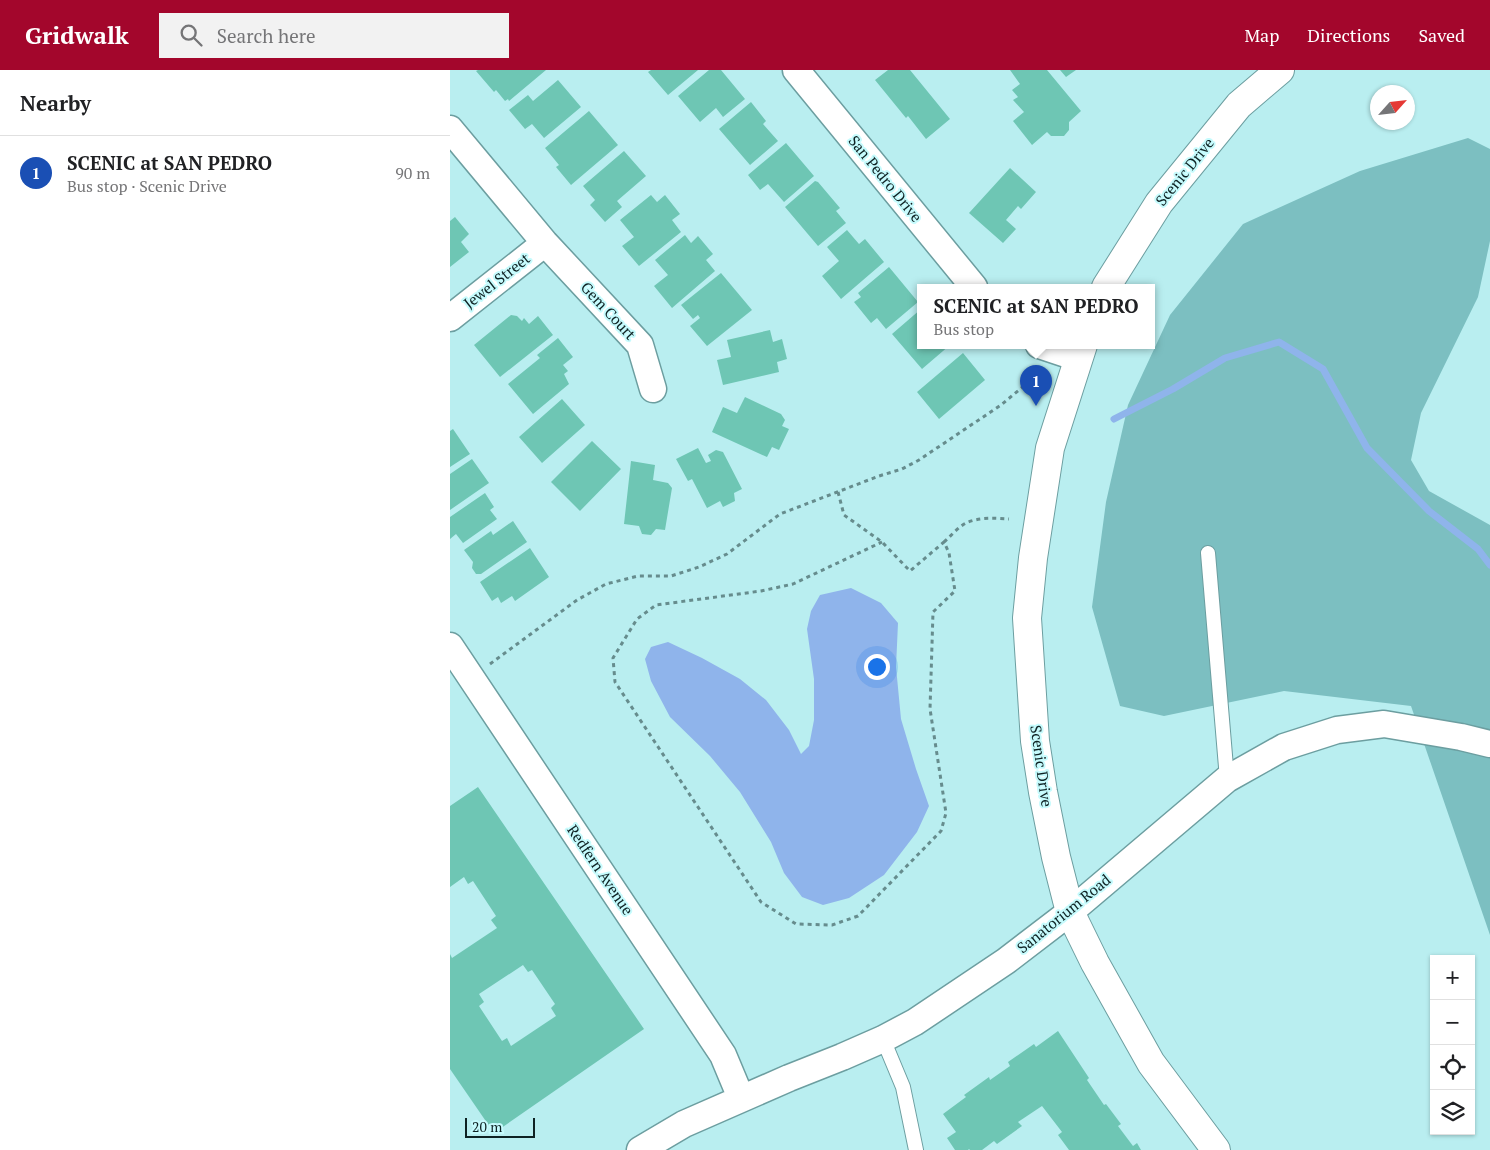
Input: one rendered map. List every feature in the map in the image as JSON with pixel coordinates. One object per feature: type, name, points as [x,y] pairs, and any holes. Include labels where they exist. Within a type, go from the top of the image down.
[{"type":"street","name":"San Pedro Drive","points":[[796,70],[972,284]]},
{"type":"street","name":"Scenic Drive","points":[[1108,284],[1159,204],[1240,105],[1280,70]]},
{"type":"street","name":"Gem Court","points":[[450,129],[545,243],[640,345],[653,389]]},
{"type":"street","name":"Jewel Street","points":[[450,318],[545,243]]},
{"type":"street","name":"Scenic Drive","points":[[1080,351],[1050,448],[1033,558],[1027,618],[1036,741],[1043,792],[1070,912],[1095,962],[1151,1063],[1216,1150]]},
{"type":"street","points":[[1040,354],[1080,351]]},
{"type":"street","name":"Redfern Avenue","points":[[450,646],[722,1055],[741,1098]]},
{"type":"street","name":"Sanatorium Road","points":[[640,1150],[684,1124],[741,1098],[883,1039],[915,1022],[1006,961],[1070,912],[1227,778],[1284,747],[1337,730],[1384,724],[1461,737],[1490,744]]},
{"type":"lane","points":[[1208,552],[1227,778]]},
{"type":"lane","points":[[883,1039],[903,1087],[916,1150]]},
{"type":"path","points":[[472,678],[577,600],[606,584],[638,576],[670,576],[699,567],[727,554],[780,514],[902,469],[919,460],[1001,405],[1025,385],[1040,354]]},
{"type":"path","points":[[838,492],[844,515],[882,542],[910,571],[964,524],[974,520],[989,518],[1009,519]]},
{"type":"path","points":[[882,542],[793,584],[761,591],[656,605],[637,619],[613,658],[615,682],[762,902],[796,924],[832,925],[858,916],[941,831],[946,813],[930,709],[933,612],[954,591],[950,553],[944,542]]},
{"type":"shaded area","points":[[1468,138],[1490,149],[1490,241],[1478,297],[1421,413],[1411,460],[1429,491],[1490,525],[1490,935],[1411,706],[1284,691],[1164,716],[1120,706],[1092,607],[1106,502],[1128,405],[1170,315],[1243,224],[1360,171]]},
{"type":"shaded area","points":[[851,588],[881,603],[898,623],[896,667],[901,719],[929,806],[917,832],[884,875],[849,898],[823,905],[802,897],[784,873],[771,842],[740,792],[710,756],[670,717],[651,681],[645,659],[651,647],[668,642],[740,679],[766,700],[789,730],[801,754],[809,746],[814,720],[814,679],[807,629],[811,611],[820,595]]},
{"type":"building","points":[[546,70],[509,101],[508,99],[505,101],[496,90],[494,92],[476,71]]},
{"type":"building","points":[[651,70],[698,70],[668,95],[648,72]]},
{"type":"building","points":[[709,70],[721,70],[745,99],[723,117],[716,108],[700,122],[678,96]]},
{"type":"building","points":[[888,70],[910,70],[950,119],[926,139],[875,80]]},
{"type":"building","points":[[1010,70],[1047,70],[1081,111],[1069,122],[1069,130],[1064,136],[1051,136],[1047,132],[1032,145],[1013,121],[1024,112],[1013,100],[1018,97],[1012,90],[1020,84]]},
{"type":"building","points":[[1060,70],[1076,70],[1066,77]]},
{"type":"building","points":[[558,80],[581,107],[544,138],[532,124],[525,129],[509,110],[528,95],[533,101]]},
{"type":"building","points":[[751,102],[766,121],[763,124],[778,141],[750,165],[719,129]]},
{"type":"building","points":[[589,111],[618,145],[571,185],[556,167],[559,165],[545,148]]},
{"type":"building","points":[[786,143],[814,176],[784,202],[768,184],[760,190],[748,175]]},
{"type":"building","points":[[624,151],[646,176],[617,201],[622,207],[605,222],[590,205],[595,200],[583,186]]},
{"type":"building","points":[[1010,168],[1036,192],[1021,209],[1018,206],[1006,220],[1016,229],[1003,243],[969,213]]},
{"type":"building","points":[[815,181],[818,182],[840,208],[836,211],[846,223],[818,246],[785,207]]},
{"type":"building","points":[[651,195],[657,202],[665,195],[680,214],[672,220],[681,232],[639,266],[622,246],[634,237],[620,220]]},
{"type":"building","points":[[455,217],[469,234],[461,242],[469,252],[450,267],[450,221]]},
{"type":"building","points":[[847,230],[859,244],[865,239],[884,262],[841,299],[822,276],[839,261],[827,247]]},
{"type":"building","points":[[685,235],[691,243],[698,236],[713,254],[706,260],[715,271],[672,308],[654,286],[668,275],[655,260]]},
{"type":"building","points":[[889,267],[917,303],[886,329],[877,318],[871,323],[854,302],[861,297],[858,293]]},
{"type":"building","points":[[721,273],[752,310],[707,346],[690,326],[700,318],[698,315],[693,319],[681,305]]},
{"type":"building","points":[[917,312],[917,349],[945,349],[922,369],[892,334]]},
{"type":"building","points":[[511,315],[517,316],[522,321],[524,318],[529,324],[538,316],[553,335],[500,377],[474,345]]},
{"type":"building","points":[[770,330],[773,342],[782,339],[787,359],[777,362],[779,372],[723,385],[717,360],[731,357],[727,340]]},
{"type":"building","points":[[558,338],[573,357],[563,365],[568,371],[564,374],[569,384],[533,414],[508,384],[540,358],[537,355]]},
{"type":"building","points":[[963,353],[985,380],[939,419],[917,392]]},
{"type":"building","points":[[745,397],[781,414],[785,420],[782,426],[789,429],[779,450],[772,447],[767,457],[712,432],[723,407],[737,413]]},
{"type":"building","points":[[562,399],[585,425],[542,463],[519,437]]},
{"type":"building","points":[[453,429],[470,454],[450,467],[450,431]]},
{"type":"building","points":[[592,441],[621,469],[580,511],[551,482]]},
{"type":"building","points":[[698,448],[706,463],[711,461],[708,455],[716,450],[723,452],[742,489],[734,493],[735,501],[723,507],[720,501],[707,508],[692,479],[688,481],[676,459]]},
{"type":"building","points":[[472,459],[489,483],[450,510],[450,474]]},
{"type":"building","points":[[631,461],[655,465],[653,480],[668,483],[672,488],[665,530],[656,529],[651,535],[642,534],[639,526],[624,524]]},
{"type":"building","points":[[485,493],[494,507],[490,510],[497,519],[463,543],[456,534],[450,539],[450,517]]},
{"type":"building","points":[[513,521],[527,542],[481,574],[476,574],[472,568],[473,562],[464,550],[491,531],[493,535]]},
{"type":"building","points":[[530,548],[549,577],[515,601],[512,596],[501,603],[498,597],[492,601],[480,582]]},
{"type":"building","points":[[478,787],[644,1029],[494,1133],[450,1069],[450,954],[452,958],[497,928],[491,920],[496,916],[473,881],[468,884],[464,877],[450,887],[450,806]],"holes":[[[523,965],[528,972],[532,970],[555,1004],[551,1008],[556,1016],[511,1046],[507,1038],[502,1041],[479,1006],[484,1002],[479,994]]]},
{"type":"building","points":[[1058,1031],[1089,1078],[1087,1080],[1104,1105],[1106,1104],[1121,1124],[1118,1126],[1133,1146],[1137,1143],[1141,1150],[1069,1150],[1058,1135],[1062,1132],[1042,1106],[1018,1122],[1022,1126],[997,1144],[994,1141],[982,1150],[955,1150],[947,1138],[956,1132],[943,1114],[966,1097],[964,1095],[989,1077],[990,1080],[1010,1066],[1008,1062],[1034,1044],[1036,1047]]},
{"type":"waterway","points":[[1114,419],[1173,389],[1225,358],[1279,342],[1323,369],[1367,448],[1429,511],[1478,549],[1490,565]]},
{"type":"place","name":"SCENIC at SAN PEDRO","points":[[1036,406]]}]
